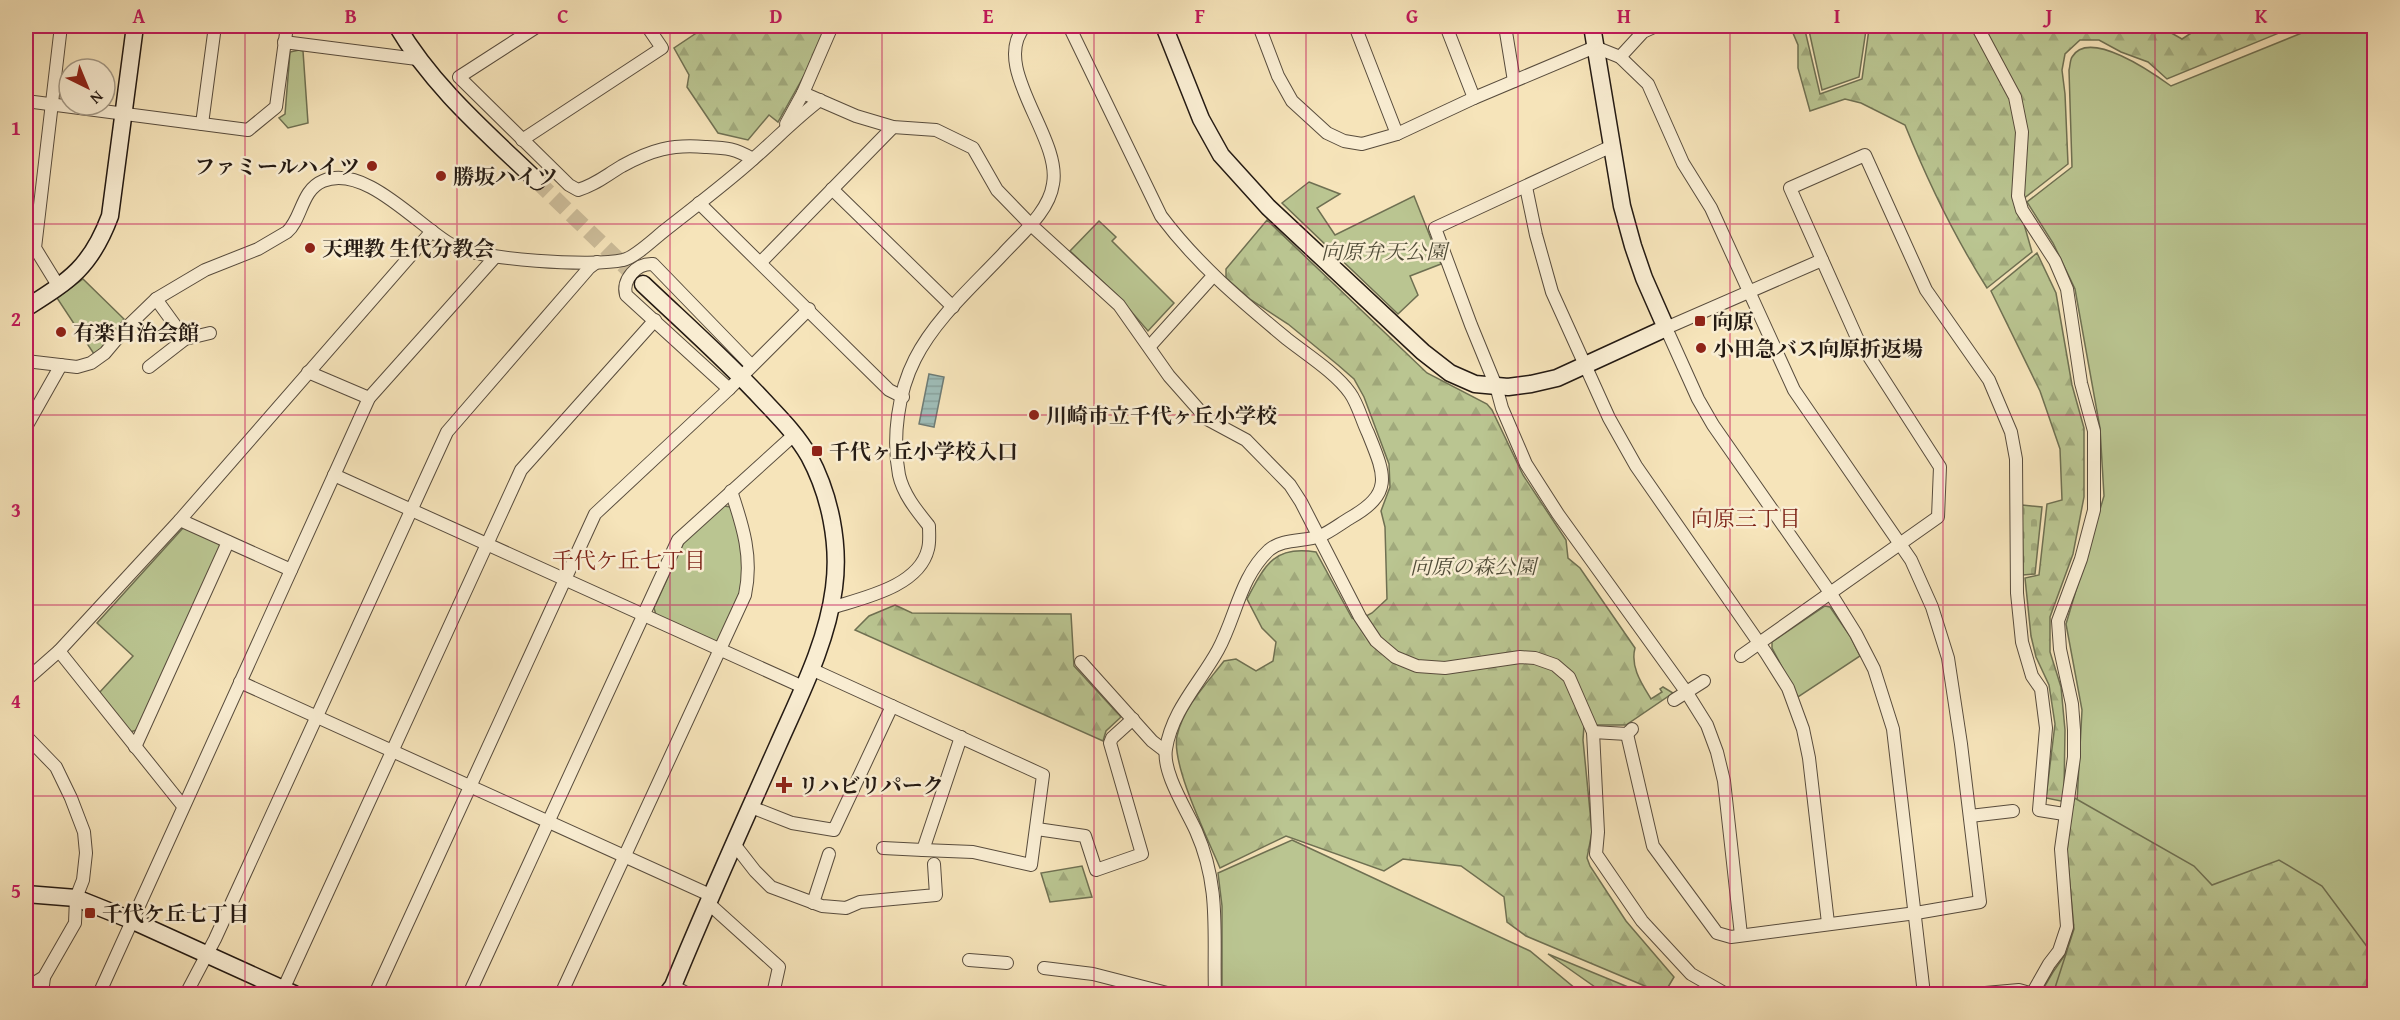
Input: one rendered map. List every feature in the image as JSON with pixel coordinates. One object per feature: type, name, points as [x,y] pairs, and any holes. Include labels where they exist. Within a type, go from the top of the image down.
[{"type":"street","points":[[59,287],[35,248],[61,26]]},
{"type":"street","points":[[26,309],[59,287],[83,266],[101,241],[110,216],[135,26]]},
{"type":"street","points":[[202,124],[215,26]]},
{"type":"street","points":[[26,101],[248,130],[276,106],[286,26]]},
{"type":"street","points":[[397,26],[417,59],[447,94],[537,181]]},
{"type":"street","points":[[538,26],[459,77],[569,185],[578,190],[596,184],[644,154],[681,145],[737,149],[753,159]]},
{"type":"street","points":[[522,140],[662,48],[647,26]]},
{"type":"street","points":[[782,130],[803,93],[832,26]]},
{"type":"street","points":[[831,608],[886,591],[922,563],[928,550],[929,526],[911,503],[899,476],[897,428],[903,397],[915,358],[953,307],[1030,224],[1048,201],[1053,186],[1055,169],[1049,149],[1024,91],[1017,65],[1014,47],[1025,26]]},
{"type":"street","points":[[1069,26],[1161,216],[1179,240],[1213,276],[1351,393],[1380,463],[1383,482],[1378,497],[1368,508],[1319,536],[1281,544],[1272,548],[1264,556],[1245,584],[1218,651],[1179,708],[1165,751],[1170,774],[1197,832],[1212,884],[1216,909],[1215,994]]},
{"type":"street","points":[[1164,26],[1201,119],[1221,155],[1268,207],[1439,366],[1475,384],[1508,387],[1557,378],[1822,260]]},
{"type":"street","points":[[1259,26],[1278,76],[1292,100],[1327,133],[1344,141],[1362,144],[1397,134],[1474,98],[1595,47],[1620,57],[1648,84],[1683,163],[1711,208],[1794,390],[1911,560],[1932,607],[1948,658],[1980,902],[1916,913],[1731,937],[1717,933],[1653,846],[1630,731],[1593,732]]},
{"type":"street","points":[[1355,26],[1397,134]]},
{"type":"street","points":[[1446,26],[1474,98]]},
{"type":"street","points":[[1505,26],[1514,81]]},
{"type":"street","points":[[1592,26],[1622,206],[1633,246],[1666,328],[1698,399],[1713,425],[1831,594],[1874,669],[1893,729],[1924,994]]},
{"type":"street","points":[[1620,57],[1642,32],[1656,26]]},
{"type":"street","points":[[1974,994],[2019,990],[2033,994],[2049,964],[2059,951],[2067,927],[2061,849],[2064,814],[2074,757],[2074,730],[2072,704],[2060,649],[2058,621],[2094,510],[2094,431],[2081,383],[2067,289],[2055,261],[2022,210],[2018,196],[2022,132],[2015,97],[1977,26]]},
{"type":"street","points":[[284,42],[417,59]]},
{"type":"street","points":[[803,93],[856,116],[893,126],[936,130],[973,148],[997,190],[1030,224],[1119,305],[1170,376],[1207,419],[1246,440],[1290,485],[1360,617],[1376,641],[1395,657],[1417,666],[1445,668],[1520,657],[1535,658],[1555,665],[1569,677],[1593,732],[1598,832],[1596,854],[1642,921],[1691,975],[1726,994]]},
{"type":"street","points":[[26,361],[76,367],[99,359],[156,299],[205,270],[258,249],[286,232],[301,204],[316,185],[330,179],[343,178],[362,184],[390,198],[454,246],[495,257],[597,262],[625,260],[753,159],[782,130],[820,100]]},
{"type":"street","points":[[761,262],[893,126]]},
{"type":"street","points":[[1612,146],[1435,228],[1470,326],[1526,464],[1558,514],[1688,693],[1707,724],[1724,782],[1741,935]]},
{"type":"street","points":[[1741,656],[1938,517],[1940,467],[1857,338],[1790,188],[1865,155],[1926,290],[1989,381],[2011,432],[2016,459],[2017,593],[2022,642],[2032,676],[2041,689],[2046,728],[2039,810],[2064,814]]},
{"type":"street","points":[[1526,187],[1536,235],[1552,292],[1609,418],[1636,466],[1788,688],[1803,729],[1809,758],[1828,923]]},
{"type":"street","points":[[832,189],[953,307]]},
{"type":"street","points":[[699,203],[889,390],[903,397]]},
{"type":"street","points":[[26,680],[60,651],[180,520],[432,231]]},
{"type":"street","points":[[99,994],[369,398],[495,257]]},
{"type":"street","points":[[625,260],[639,277],[746,370],[795,434],[818,475],[831,519],[836,563],[831,608],[812,669],[708,898],[670,990],[688,994]]},
{"type":"street","points":[[186,994],[207,954],[317,718],[447,432],[589,268],[597,262]]},
{"type":"street","points":[[1150,346],[1213,276]]},
{"type":"street","points":[[639,277],[626,279],[624,288],[626,295],[729,389]]},
{"type":"street","points":[[156,299],[184,339]]},
{"type":"street","points":[[375,994],[595,514],[729,389],[808,309]]},
{"type":"street","points":[[26,894],[76,897],[207,954],[286,993],[521,470],[655,320]]},
{"type":"street","points":[[149,367],[184,339],[210,333]]},
{"type":"street","points":[[26,427],[61,365]]},
{"type":"street","points":[[308,372],[369,398]]},
{"type":"street","points":[[469,994],[678,540],[795,434]]},
{"type":"street","points":[[334,475],[803,687]]},
{"type":"street","points":[[561,994],[745,595],[749,579],[746,533],[732,491]]},
{"type":"street","points":[[180,520],[291,570]]},
{"type":"street","points":[[135,747],[228,542]]},
{"type":"street","points":[[60,651],[183,806]]},
{"type":"street","points":[[1081,662],[1152,741],[1165,751]]},
{"type":"street","points":[[812,669],[1043,775],[1031,865],[973,852],[883,848]]},
{"type":"street","points":[[1674,700],[1704,681]]},
{"type":"street","points":[[240,682],[624,856],[708,898],[779,967],[773,994]]},
{"type":"street","points":[[751,807],[792,823],[834,830],[892,706]]},
{"type":"street","points":[[1037,829],[1085,836],[1096,870],[1142,854],[1110,743],[1112,738],[1133,719]]},
{"type":"street","points":[[26,735],[56,767],[84,832],[86,853],[84,874],[76,897],[75,923],[44,977],[42,994]]},
{"type":"street","points":[[923,850],[961,737]]},
{"type":"street","points":[[1970,816],[2013,811]]},
{"type":"street","points":[[734,844],[755,871],[771,886],[813,903],[846,908],[860,902],[936,895],[934,864]]},
{"type":"street","points":[[813,903],[829,854]]},
{"type":"street","points":[[969,960],[1007,963]]},
{"type":"street","points":[[1044,968],[1093,974],[1171,994]]},
{"type":"street","points":[[26,988],[44,977]]},
{"type":"green space","points":[[707,26],[826,26],[806,72],[778,122],[769,115],[748,140],[718,133],[687,87],[689,75],[674,48]]},
{"type":"green space","points":[[1790,26],[1804,26],[1820,94],[1862,79],[1869,29],[1892,26],[2159,26],[2182,39],[2202,26],[2296,26],[2167,79],[2148,62],[2121,52],[2099,40],[2080,40],[2065,54],[2062,70],[2068,164],[2018,203],[2032,252],[1987,288],[1942,208],[1905,125],[1861,103],[1845,99],[1810,111],[1798,68],[1798,45]]},
{"type":"green space","points":[[1808,26],[1852,26],[1853,30],[1866,30],[1859,77],[1822,90]]},
{"type":"green space","points":[[2319,26],[2374,26],[2374,994],[2040,994],[2069,949],[2082,710],[2066,624],[2104,496],[2100,428],[2075,289],[2053,243],[2027,202],[2072,167],[2069,70],[2072,57],[2080,49],[2092,47],[2121,56],[2171,86]]},
{"type":"green space","points":[[303,51],[308,123],[288,128],[279,118],[285,114],[290,52]]},
{"type":"green space","name":"向原弁天公園","points":[[1309,182],[1340,194],[1317,208],[1335,235],[1414,196],[1441,264],[1410,276],[1418,295],[1398,314],[1282,203]]},
{"type":"green space","name":"向原の森公園","points":[[1267,220],[1427,373],[1487,404],[1523,475],[1566,540],[1568,558],[1580,568],[1635,648],[1635,669],[1651,699],[1662,692],[1660,689],[1663,687],[1673,693],[1626,725],[1584,725],[1583,740],[1592,832],[1587,858],[1626,921],[1674,977],[1664,994],[1526,936],[1507,922],[1504,897],[1461,866],[1403,859],[1384,871],[1286,836],[1220,868],[1185,783],[1177,749],[1177,736],[1190,706],[1224,661],[1236,659],[1256,671],[1273,661],[1276,642],[1262,628],[1247,599],[1259,576],[1272,560],[1280,555],[1302,551],[1316,552],[1352,618],[1357,621],[1372,613],[1387,599],[1385,527],[1381,511],[1390,487],[1389,464],[1364,397],[1354,379],[1338,365],[1288,324],[1251,300],[1226,278],[1226,269]]},
{"type":"green space","points":[[1099,221],[1116,237],[1112,241],[1174,303],[1148,331],[1117,295],[1070,251]]},
{"type":"green space","points":[[2037,253],[2056,293],[2072,385],[2084,428],[2084,497],[2073,554],[2050,617],[2050,652],[2061,687],[2065,730],[2064,792],[2194,866],[2212,885],[2279,860],[2322,886],[2374,956],[2374,994],[2053,994],[2074,929],[2067,852],[2071,803],[2046,798],[2055,724],[2049,685],[2036,657],[2031,636],[2025,578],[2039,575],[2047,504],[2062,500],[2060,449],[2040,391],[1991,291]]},
{"type":"green space","points":[[83,279],[124,319],[100,350],[94,354],[57,298]]},
{"type":"green space","points":[[2022,505],[2042,507],[2035,574],[2023,575]]},
{"type":"green space","points":[[723,506],[732,507],[745,553],[741,591],[719,640],[715,642],[656,615],[654,608],[684,542]]},
{"type":"green space","points":[[187,527],[219,542],[220,548],[137,730],[130,732],[99,693],[133,656],[97,623],[183,528]]},
{"type":"green space","points":[[895,605],[912,613],[1071,614],[1074,666],[1121,717],[1106,731],[1103,741],[855,630],[869,616]]},
{"type":"green space","points":[[1825,606],[1830,607],[1850,636],[1860,656],[1798,697],[1772,648],[1772,642]]},
{"type":"green space","points":[[1292,840],[1530,951],[1582,994],[1222,994],[1222,906],[1218,873]]},
{"type":"green space","points":[[1082,866],[1092,897],[1050,902],[1041,873]]},
{"type":"green space","points":[[1548,954],[1645,994],[1605,994]]},
{"type":"water","points":[[929,374],[944,377],[934,427],[919,424]]},
{"type":"tunnel","points":[[537,181],[643,284]]},
{"type":"place","name":"ファミールハイツ","points":[[372,166]]},
{"type":"place","name":"勝坂ハイツ","points":[[441,176]]},
{"type":"place","name":"天理教 生代分教会","points":[[310,248]]},
{"type":"place","name":"向原","points":[[1700,321]]},
{"type":"place","name":"有楽自治会館","points":[[61,332]]},
{"type":"place","name":"小田急バス向原折返場","points":[[1701,348]]},
{"type":"place","name":"川崎市立千代ヶ丘小学校","points":[[1034,415]]},
{"type":"place","name":"千代ヶ丘小学校入口","points":[[817,451]]},
{"type":"place","name":"リハビリパーク","points":[[784,785]]},
{"type":"place","name":"千代ケ丘七丁目","points":[[90,913]]},
{"type":"district","name":"向原三丁目","points":[[1746,518]]},
{"type":"district","name":"千代ケ丘七丁目","points":[[629,560]]}]
